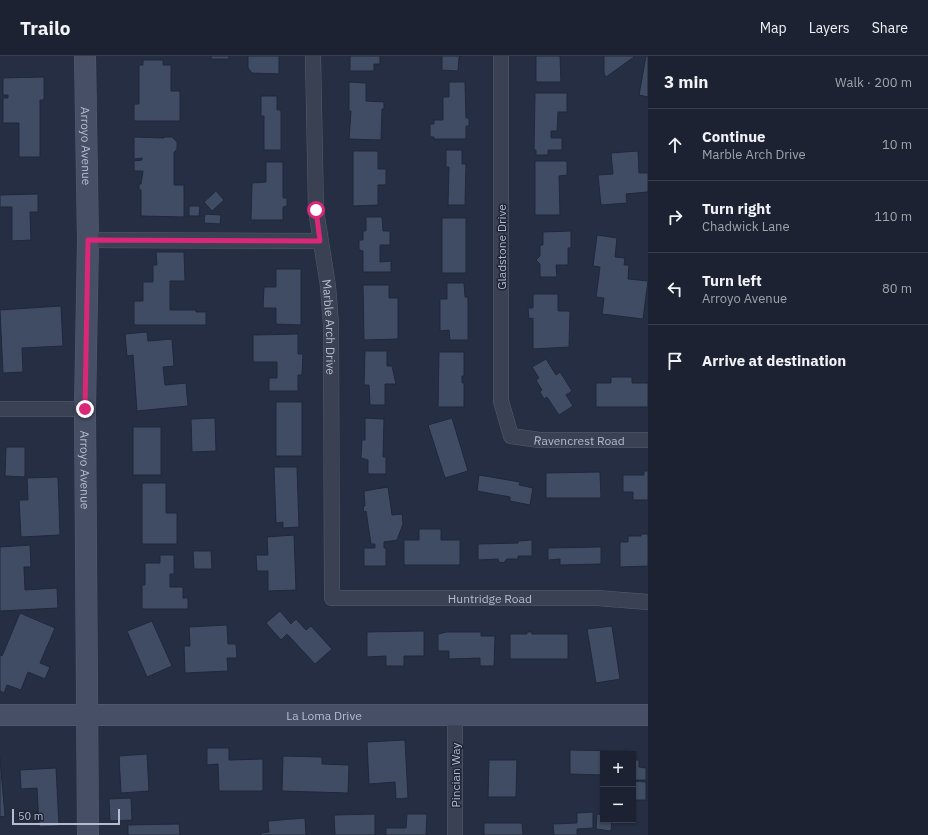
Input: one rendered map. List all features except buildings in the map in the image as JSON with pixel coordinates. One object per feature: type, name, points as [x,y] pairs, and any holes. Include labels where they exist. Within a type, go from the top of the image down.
[{"type":"street","name":"Arroyo Avenue","points":[[85,56],[88,240],[85,409],[88,835]]},
{"type":"street","name":"Marble Arch Drive","points":[[313,56],[315,182],[320,241],[328,286],[331,325],[332,598]]},
{"type":"street","name":"Gladstone Drive","points":[[501,56],[501,401],[511,436]]},
{"type":"street","points":[[88,240],[320,241]]},
{"type":"street","points":[[0,409],[85,409]]},
{"type":"street","name":"Ravencrest Road","points":[[511,436],[539,440],[648,440]]},
{"type":"street","name":"Huntridge Road","points":[[332,598],[597,598],[648,602]]},
{"type":"street","name":"Pincian Way","points":[[454,714],[455,835]]},
{"type":"street","name":"La Loma Drive","points":[[0,715],[648,715]]},
{"type":"route","points":[[85,409],[88,240],[320,241],[316,210]]}]
